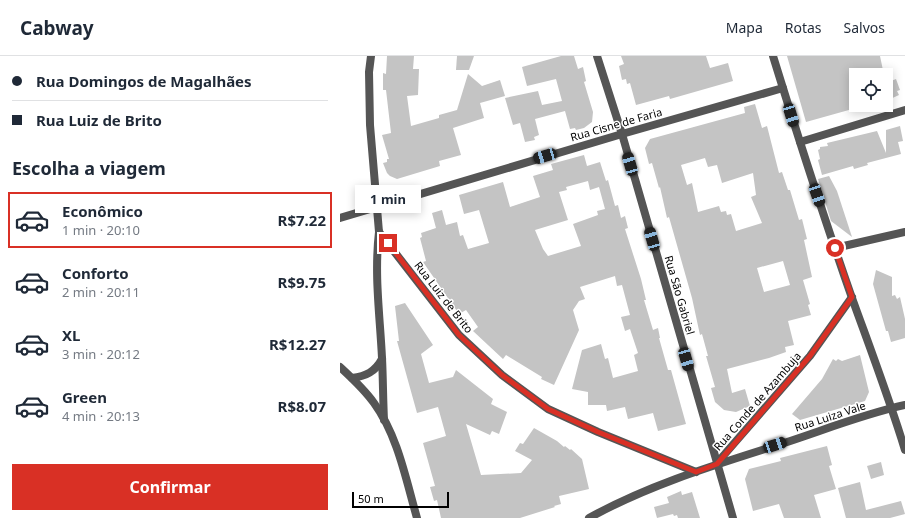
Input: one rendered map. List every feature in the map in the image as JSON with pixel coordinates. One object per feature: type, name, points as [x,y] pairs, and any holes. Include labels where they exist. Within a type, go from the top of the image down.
[{"type":"street","points":[[371,56],[369,72],[370,125],[379,232],[376,255],[384,420]]},
{"type":"street","name":"Rua São Gabriel","points":[[597,56],[622,134],[733,518]]},
{"type":"street","points":[[773,56],[835,248],[892,408],[905,450]]},
{"type":"street","name":"Rua Cisne de Faria","points":[[340,218],[783,88]]},
{"type":"street","points":[[800,142],[905,110]]},
{"type":"street","name":"Rua Luiz de Brito","points":[[379,232],[459,335],[502,375],[548,409],[598,432],[696,472]]},
{"type":"street","points":[[835,248],[905,232]]},
{"type":"street","name":"Rua Conde de Azambuja","points":[[589,518],[607,508],[717,464],[810,356],[852,297]]},
{"type":"street","points":[[352,378],[364,376],[373,372],[382,358]]},
{"type":"street","points":[[340,367],[374,403],[384,420],[404,472],[417,518]]},
{"type":"street","name":"Rua Luiza Vale","points":[[717,464],[905,405]]},
{"type":"building","points":[[387,56],[414,56],[413,69],[419,69],[418,95],[407,96],[411,126],[439,118],[439,115],[457,110],[468,74],[482,86],[500,80],[505,96],[480,103],[484,118],[453,128],[461,155],[439,161],[440,166],[397,179],[387,173],[383,163],[387,162],[387,159],[389,159],[382,135],[391,133],[386,90],[383,90],[383,73],[386,74]]},
{"type":"building","points":[[457,56],[474,56],[469,70],[456,70]]},
{"type":"building","points":[[561,56],[574,56],[578,69],[583,67],[586,81],[584,82],[593,112],[592,122],[584,128],[576,130],[575,128],[570,129],[565,111],[535,119],[539,135],[534,137],[535,140],[525,142],[520,123],[513,125],[505,98],[538,91],[542,105],[562,101],[556,79],[527,86],[522,67]]},
{"type":"building","points":[[621,56],[706,56],[710,68],[728,63],[733,81],[670,99],[669,96],[636,105],[630,83],[627,84],[626,79],[622,80],[619,66],[624,64]]},
{"type":"building","points":[[787,56],[880,56],[883,68],[849,68],[849,110],[806,122]]},
{"type":"building","points":[[896,79],[900,90],[897,91],[899,95],[893,98],[893,80]]},
{"type":"building","points":[[755,104],[762,128],[767,126],[779,173],[782,172],[788,190],[790,190],[799,220],[802,219],[807,239],[804,240],[812,277],[803,280],[810,304],[808,305],[811,315],[788,321],[794,345],[785,347],[786,352],[727,369],[732,393],[745,389],[750,406],[736,412],[724,410],[715,402],[711,388],[715,387],[706,356],[708,356],[702,334],[700,335],[692,298],[669,217],[667,218],[660,187],[659,188],[652,163],[649,164],[645,148],[650,139],[745,113],[744,107]],"holes":[[[705,158],[708,167],[717,165],[722,183],[753,173],[756,195],[751,197],[762,223],[736,231],[731,214],[727,215],[726,211],[721,212],[719,206],[698,212],[692,183],[687,185],[681,165]],[[783,261],[790,285],[764,292],[757,268]]]},
{"type":"building","points":[[900,126],[903,141],[898,142],[901,154],[867,163],[868,165],[854,169],[853,166],[822,175],[818,160],[820,159],[818,150],[820,147],[828,146],[827,143],[877,131],[886,153],[886,130]]},
{"type":"building","points":[[584,155],[587,166],[600,162],[606,181],[608,180],[615,206],[618,205],[621,218],[625,216],[628,228],[625,229],[641,279],[646,300],[644,300],[653,330],[658,328],[659,338],[668,370],[671,370],[686,424],[658,431],[653,413],[628,419],[625,407],[607,411],[606,405],[588,405],[588,392],[572,389],[582,350],[601,344],[605,359],[608,358],[613,378],[638,371],[634,355],[638,353],[630,329],[625,331],[621,317],[630,315],[622,285],[617,286],[615,276],[580,287],[585,299],[579,301],[573,310],[579,330],[554,385],[541,379],[542,377],[506,355],[503,359],[473,331],[478,327],[466,310],[459,314],[423,262],[426,261],[420,238],[422,237],[421,233],[436,228],[432,213],[442,210],[446,225],[457,222],[460,236],[463,235],[468,249],[489,243],[479,210],[464,214],[459,195],[503,182],[510,207],[540,197],[533,176],[553,170],[551,164]],"holes":[[[588,181],[590,190],[599,187],[605,209],[597,211],[598,215],[573,224],[581,246],[548,256],[543,249],[535,230],[568,220],[559,192],[567,190],[566,187]]]},
{"type":"building","points":[[829,176],[837,191],[852,237],[831,221],[818,179]]},
{"type":"building","points":[[876,270],[892,277],[892,296],[895,295],[897,299],[900,297],[905,319],[905,338],[891,342],[888,331],[886,331],[873,284]]},
{"type":"building","points":[[405,303],[433,345],[421,354],[429,383],[453,377],[456,370],[493,399],[491,404],[507,412],[499,434],[492,431],[490,435],[466,424],[481,475],[521,473],[532,460],[515,451],[520,443],[523,444],[534,428],[557,441],[564,447],[565,446],[570,450],[571,449],[582,459],[589,489],[559,496],[561,504],[520,518],[441,518],[437,500],[434,501],[430,487],[435,486],[423,443],[446,436],[438,407],[417,413],[397,341],[399,341],[395,306]]},
{"type":"building","points":[[860,355],[869,392],[865,401],[800,420],[792,414],[822,379],[833,359],[836,361],[838,359],[842,361]]},
{"type":"building","points":[[827,446],[832,465],[829,466],[836,489],[814,495],[821,518],[784,518],[779,504],[753,511],[745,479],[749,469],[781,461],[780,458]]},
{"type":"building","points":[[881,462],[884,475],[871,479],[867,466]]},
{"type":"building","points":[[860,482],[866,510],[901,501],[905,514],[890,518],[846,518],[838,488]]},
{"type":"building","points":[[681,491],[682,495],[692,492],[700,518],[678,518],[677,515],[674,516],[673,514],[657,518],[654,507],[669,503],[667,497]]},
{"type":"route","points":[[388,243],[459,335],[502,375],[548,409],[598,432],[642,448],[696,472],[717,464],[810,356],[852,297],[835,248]]}]
